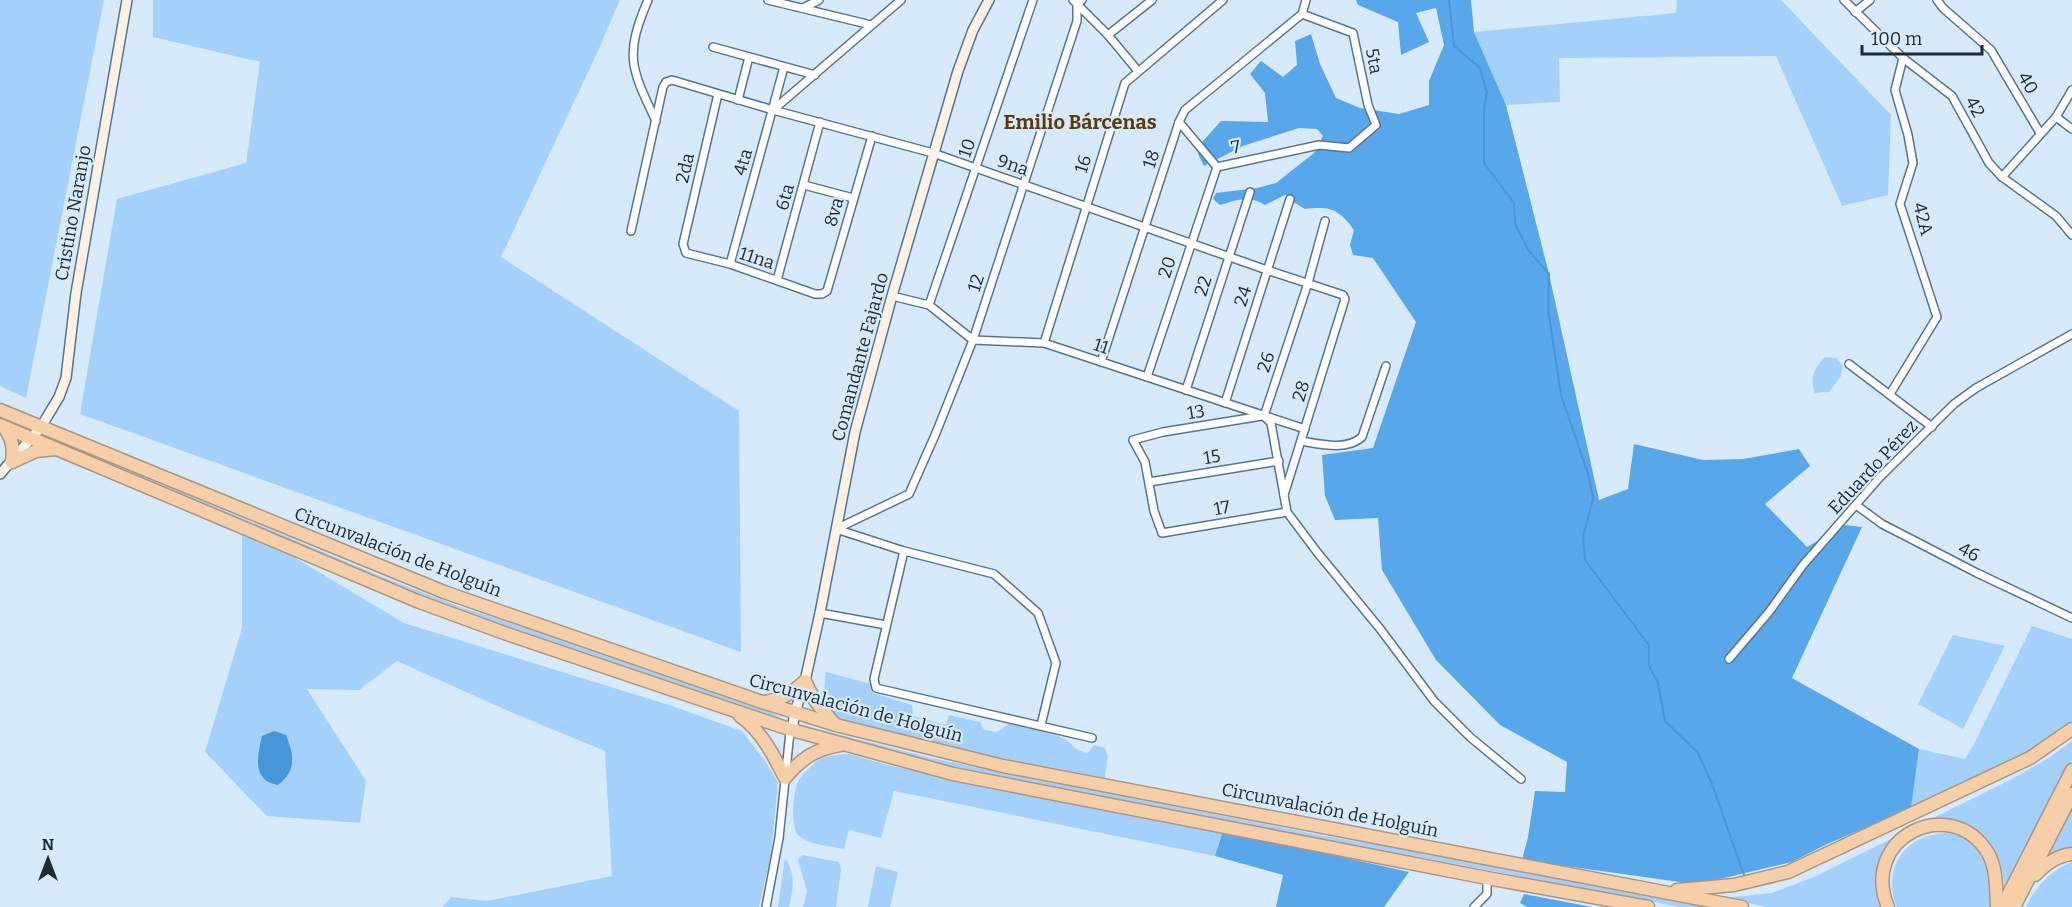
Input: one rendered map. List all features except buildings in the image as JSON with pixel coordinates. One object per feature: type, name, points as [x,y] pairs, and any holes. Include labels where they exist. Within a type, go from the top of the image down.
[{"type":"highway","name":"Circunvalación de Holguín","points":[[0,410],[444,592],[762,702],[836,724],[1003,766],[1742,907]]},
{"type":"highway","name":"Circunvalación de Holguín","points":[[2,425],[417,601],[507,634],[792,730],[953,774],[1648,907]]},
{"type":"highway","points":[[2,425],[12,440],[14,448],[12,462]]},
{"type":"highway","points":[[12,462],[36,451],[58,448]]},
{"type":"highway","points":[[762,702],[781,699],[793,693],[805,681],[816,704],[836,724]]},
{"type":"highway","points":[[731,710],[748,722],[758,734],[785,778],[799,762],[812,754],[826,747],[843,744]]},
{"type":"highway","points":[[1662,891],[1734,885],[1788,872],[2030,758],[2072,729]]},
{"type":"highway","points":[[2002,907],[2072,770]]},
{"type":"highway","points":[[2014,907],[2072,794]]},
{"type":"highway","points":[[1888,907],[1883,895],[1882,878],[1885,861],[1894,846],[1907,834],[1923,827],[1940,824],[1959,828],[1968,833],[1976,838],[1988,854],[1995,872],[1997,907]]},
{"type":"highway","points":[[2027,882],[2048,862],[2072,854]]},
{"type":"street","name":"Cristino Naranjo","points":[[0,474],[41,427],[59,397],[66,378],[76,293],[127,0]]},
{"type":"street","points":[[631,231],[656,121],[639,85],[632,53],[635,34],[648,0]]},
{"type":"street","points":[[768,0],[871,25]]},
{"type":"street","points":[[802,8],[819,0]]},
{"type":"street","points":[[772,110],[901,0]]},
{"type":"street","name":"Comandante Fajardo","points":[[792,730],[805,681],[855,432],[958,70],[973,30],[989,0]]},
{"type":"street","name":"10","points":[[930,305],[1033,0]]},
{"type":"street","points":[[1108,35],[1152,0]]},
{"type":"street","name":"16","points":[[1044,343],[1125,83],[1223,0]]},
{"type":"street","points":[[1302,14],[1306,0]]},
{"type":"street","name":"42","points":[[1844,0],[1904,58],[1952,96],[1989,163],[2002,177],[2056,216],[2072,235]]},
{"type":"street","points":[[1854,12],[1870,0]]},
{"type":"street","name":"40","points":[[1937,0],[1991,50],[2040,133]]},
{"type":"street","points":[[1077,1],[1138,71]]},
{"type":"street","name":"12","points":[[836,529],[909,494],[973,340],[1077,21],[1077,1]]},
{"type":"street","name":"18","points":[[1101,362],[1179,122],[1185,110],[1302,14]]},
{"type":"street","name":"5ta","points":[[1302,14],[1353,33],[1368,105],[1376,125]]},
{"type":"street","points":[[713,47],[815,75]]},
{"type":"street","points":[[738,100],[749,57]]},
{"type":"street","name":"42A","points":[[1890,394],[1937,317],[1900,204],[1914,163],[1895,90],[1904,58]]},
{"type":"street","name":"4ta","points":[[730,264],[784,67]]},
{"type":"street","name":"9na","points":[[656,121],[663,87],[666,82],[672,80],[772,110],[933,153],[1345,297]]},
{"type":"street","points":[[2002,177],[2056,117],[2072,90]]},
{"type":"street","name":"2da","points":[[684,249],[683,244],[718,94]]},
{"type":"street","points":[[2056,117],[2072,129]]},
{"type":"street","name":"6ta","points":[[777,280],[820,122]]},
{"type":"street","name":"7","points":[[1179,122],[1217,167],[1319,145],[1349,148],[1376,125]]},
{"type":"street","name":"8va","points":[[822,294],[827,291],[872,136]]},
{"type":"street","name":"20","points":[[1147,377],[1217,167]]},
{"type":"street","points":[[804,185],[853,198]]},
{"type":"street","name":"22","points":[[1185,390],[1250,192]]},
{"type":"street","name":"24","points":[[1225,403],[1290,199]]},
{"type":"street","name":"26","points":[[1264,416],[1308,283],[1325,221]]},
{"type":"street","name":"11na","points":[[684,249],[686,254],[730,264],[815,294],[822,294]]},
{"type":"street","points":[[892,296],[930,305],[973,340]]},
{"type":"street","name":"28","points":[[1284,495],[1345,297]]},
{"type":"street","name":"Eduardo Pérez","points":[[1729,660],[1803,565],[1880,477],[1954,404],[1976,388],[2072,334]]},
{"type":"street","name":"11","points":[[973,340],[1044,343],[1305,429]]},
{"type":"street","points":[[1849,364],[1932,427]]},
{"type":"street","points":[[1301,441],[1331,446],[1357,442],[1362,437],[1386,366]]},
{"type":"street","points":[[1264,416],[1271,423],[1287,512],[1434,701],[1470,737],[1521,779]]},
{"type":"street","name":"13","points":[[1149,482],[1144,462],[1132,440],[1163,432],[1264,416]]},
{"type":"street","name":"15","points":[[1149,482],[1279,461]]},
{"type":"street","name":"17","points":[[1149,482],[1154,511],[1162,533],[1287,512]]},
{"type":"street","name":"46","points":[[1856,505],[1882,524],[2072,618]]},
{"type":"street","points":[[836,529],[904,551],[994,574],[1038,613],[1056,663],[1041,725]]},
{"type":"street","points":[[904,551],[874,680],[876,688],[1092,738]]},
{"type":"street","points":[[819,613],[886,626]]},
{"type":"street","points":[[766,907],[779,838],[792,730]]},
{"type":"street","points":[[1474,907],[1487,894],[1487,878]]},
{"type":"shaded area","points":[[0,0],[104,0],[26,398],[0,386]]},
{"type":"shaded area","points":[[153,0],[620,0],[501,257],[739,411],[741,652],[80,414],[117,199],[246,163],[260,62],[153,37]]},
{"type":"shaded area","points":[[1356,0],[1471,0],[1474,32],[1506,105],[1549,274],[1599,500],[1628,489],[1634,444],[1703,460],[1743,459],[1799,449],[1810,466],[1765,504],[1807,547],[1845,525],[1862,527],[1792,678],[1919,749],[1911,808],[1825,845],[1792,862],[1720,879],[1687,883],[1522,860],[1535,791],[1565,792],[1567,762],[1500,725],[1436,660],[1382,570],[1378,518],[1335,520],[1325,496],[1322,455],[1373,448],[1416,322],[1373,258],[1353,255],[1350,245],[1354,230],[1338,213],[1321,208],[1305,209],[1293,202],[1292,195],[1285,195],[1265,205],[1248,199],[1220,205],[1213,199],[1216,193],[1257,188],[1276,183],[1314,153],[1323,136],[1317,129],[1299,128],[1243,146],[1204,166],[1198,154],[1203,141],[1221,121],[1268,122],[1265,93],[1250,74],[1261,61],[1283,77],[1297,65],[1295,41],[1311,34],[1320,64],[1336,98],[1360,108],[1399,114],[1429,105],[1429,81],[1444,45],[1436,8],[1416,13],[1429,42],[1401,55],[1398,22],[1358,5]]},
{"type":"shaded area","points":[[1677,0],[1781,0],[1891,115],[1888,195],[1842,206],[1776,56],[1559,58],[1560,102],[1506,105],[1474,32],[1676,13]]},
{"type":"shaded area","points":[[1825,357],[1836,358],[1843,366],[1841,376],[1829,392],[1815,393],[1812,382],[1814,374]]},
{"type":"shaded area","points":[[65,443],[380,576],[463,608],[522,626],[771,712],[785,720],[781,722],[537,637],[460,613],[63,447],[62,444]]},
{"type":"shaded area","points":[[242,526],[404,623],[669,705],[742,731],[765,761],[778,783],[771,855],[759,907],[442,907],[451,897],[487,901],[612,876],[605,751],[397,661],[359,690],[307,689],[366,781],[360,823],[267,816],[205,752],[242,628]]},
{"type":"shaded area","points":[[2032,626],[2072,639],[2072,721],[2026,755],[1911,808],[1919,749],[1965,759]]},
{"type":"shaded area","points":[[1953,635],[2005,646],[1963,729],[1918,704]]},
{"type":"shaded area","points":[[826,672],[871,684],[873,693],[912,705],[913,716],[946,725],[949,715],[980,722],[984,730],[997,732],[1009,724],[1048,733],[1061,737],[1079,750],[1088,753],[1094,745],[1105,748],[1108,756],[1104,782],[897,738],[857,727],[838,718],[829,709],[824,685]]},
{"type":"shaded area","points":[[802,725],[931,758],[1325,836],[1703,907],[1680,907],[1011,779],[903,756],[801,727]]},
{"type":"shaded area","points":[[274,731],[286,735],[292,756],[291,768],[278,785],[264,778],[258,766],[262,736]]},
{"type":"shaded area","points":[[2072,741],[2072,760],[2004,890],[2001,867],[1991,848],[1981,837],[1922,826],[1884,860],[1886,907],[1766,907],[1724,898],[1772,893],[1814,877],[2010,780],[2047,759]]},
{"type":"shaded area","points":[[849,754],[891,766],[1223,831],[1215,856],[894,791],[881,838],[849,830],[844,849],[803,839],[796,832],[793,818],[796,787],[799,780],[817,761]]},
{"type":"shaded area","points":[[2072,807],[2072,851],[2042,865]]},
{"type":"shaded area","points":[[1223,831],[1409,872],[1384,907],[1276,907],[1283,875],[1215,856]]},
{"type":"shaded area","points":[[1945,833],[1970,841],[1988,860],[1993,903],[1991,907],[1897,907],[1892,880],[1900,856],[1918,840]]},
{"type":"shaded area","points":[[802,855],[839,862],[841,870],[836,907],[803,907],[807,891],[798,860]]},
{"type":"shaded area","points":[[785,858],[791,870],[792,894],[789,907],[778,907]]},
{"type":"shaded area","points":[[2072,862],[2072,907],[2026,907],[2034,892],[2045,880]]},
{"type":"shaded area","points":[[876,866],[898,872],[890,907],[868,907]]},
{"type":"shaded area","points":[[1524,894],[1592,907],[1527,907],[1520,903]]},
{"type":"waterway","points":[[1449,0],[1454,46],[1480,68],[1487,93],[1484,108],[1484,163],[1514,203],[1515,224],[1529,251],[1549,274],[1548,308],[1561,395],[1589,477],[1593,499],[1583,537],[1585,560],[1649,645],[1649,666],[1658,683],[1665,721],[1698,753],[1712,784],[1744,875]]},
{"type":"district","name":"Emilio Bárcenas","points":[[1080,122]]}]
